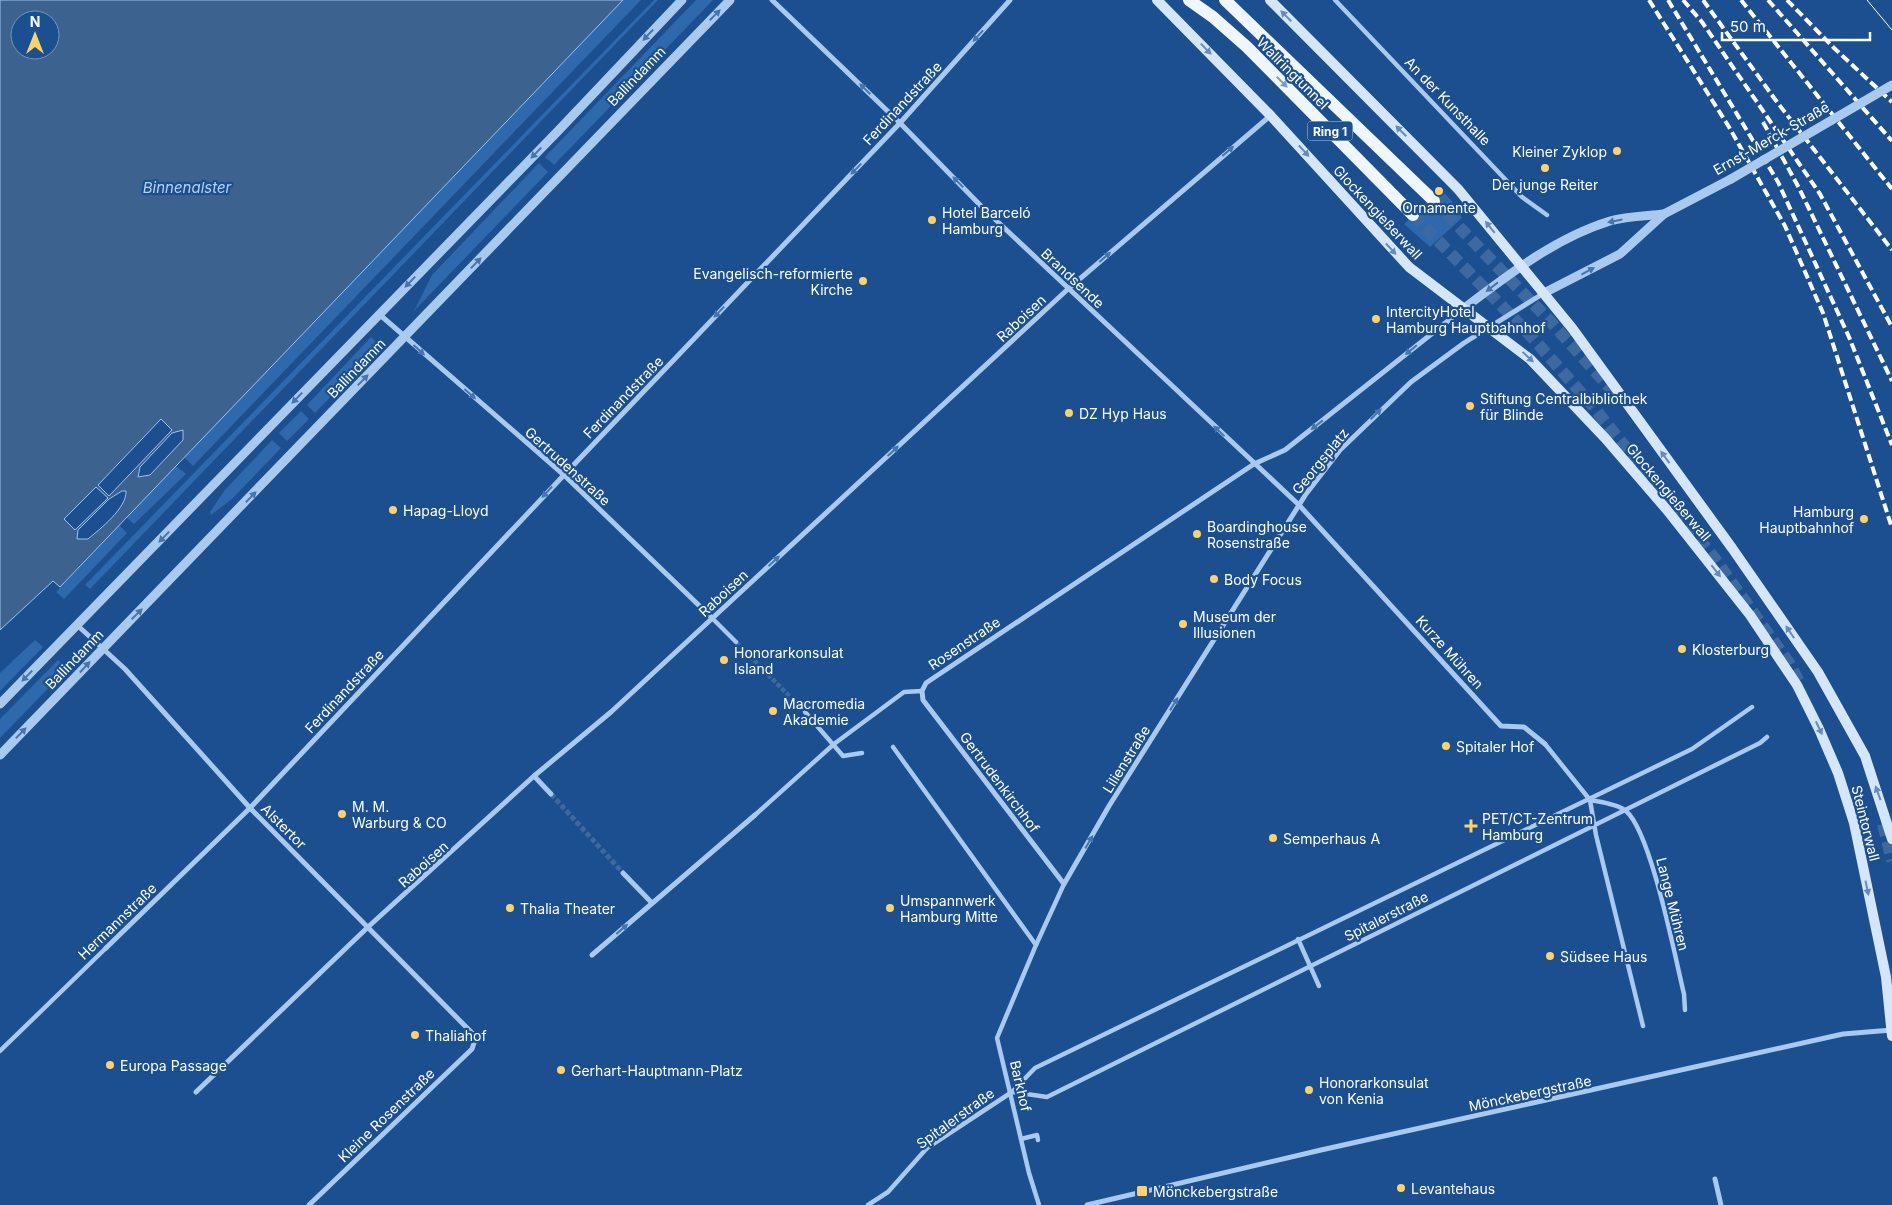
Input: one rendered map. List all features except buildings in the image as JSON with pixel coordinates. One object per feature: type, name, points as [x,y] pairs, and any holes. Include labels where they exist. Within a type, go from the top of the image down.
[{"type":"main road","name":"Glockengießerwall","points":[[1157,0],[1271,116],[1409,267],[1530,359],[1605,438],[1661,502],[1750,615],[1797,685]]},
{"type":"main road","name":"Wallringtunnel","points":[[1189,0],[1213,17],[1247,47],[1414,214]]},
{"type":"main road","name":"Wallringtunnel","points":[[1225,0],[1235,5],[1434,201]]},
{"type":"main road","name":"Glockengießerwall","points":[[1270,0],[1458,189],[1521,264],[1732,548],[1818,672]]},
{"type":"main road","name":"Steintorwall","points":[[1818,672],[1865,756],[1892,840]]},
{"type":"main road","name":"Steintorwall","points":[[1797,685],[1828,748],[1854,823],[1886,977],[1892,1036]]},
{"type":"street","name":"Ballindamm","points":[[0,704],[558,131],[682,0]]},
{"type":"street","name":"Ballindamm","points":[[0,755],[730,0]]},
{"type":"street","name":"Brandsende","points":[[772,0],[900,123],[982,207],[1254,464]]},
{"type":"street","name":"Ferdinandstraße","points":[[250,808],[564,474],[900,123],[1010,0]]},
{"type":"street","name":"An der Kunsthalle","points":[[1335,0],[1522,196],[1547,214]]},
{"type":"street","name":"Ernst-Merck-Straße","points":[[1544,293],[1620,254],[1664,214],[1731,179],[1892,85]]},
{"type":"street","name":"Raboisen","points":[[196,1092],[368,927],[534,776],[611,712],[1068,289],[1271,116]]},
{"type":"street","name":"Ernst-Merck-Straße","points":[[1463,309],[1521,264],[1611,220],[1664,214]]},
{"type":"street","name":"Georgsplatz","points":[[1463,309],[1285,450],[1254,464],[1299,505],[1340,450],[1375,415],[1432,366],[1489,327],[1544,293]]},
{"type":"street","name":"Gertrudenstraße","points":[[379,314],[564,474],[736,642]]},
{"type":"street","name":"Rosenstraße","points":[[922,691],[926,683],[971,652],[1254,464]]},
{"type":"street","name":"Kurze Mühren","points":[[1299,505],[1501,726],[1524,727],[1545,744],[1590,800],[1594,825]]},
{"type":"street","name":"Lilienstraße","points":[[998,1038],[1036,945],[1064,884],[1109,806],[1299,505]]},
{"type":"street","name":"Alstertor","points":[[77,625],[125,669],[250,808],[469,1027],[475,1040]]},
{"type":"street","points":[[592,955],[755,815],[834,744],[904,692],[922,691]]},
{"type":"street","name":"Gertrudenkirchhof","points":[[922,691],[924,700],[1064,884]]},
{"type":"street","name":"Spitalerstraße","points":[[868,1205],[888,1192],[927,1148],[1012,1092],[1035,1068],[1692,749],[1752,707]]},
{"type":"street","points":[[805,712],[844,756],[862,752]]},
{"type":"street","name":"Spitalerstraße","points":[[1012,1092],[1047,1097],[1760,743],[1767,737]]},
{"type":"street","points":[[893,747],[1036,945]]},
{"type":"street","points":[[534,776],[551,794]]},
{"type":"street","points":[[1590,800],[1624,809]]},
{"type":"street","name":"Hermannstraße","points":[[0,1050],[250,808]]},
{"type":"street","name":"Lange Mühren","points":[[1624,809],[1632,816],[1646,841],[1684,994],[1685,1010]]},
{"type":"street","points":[[1594,825],[1643,1026]]},
{"type":"street","points":[[623,873],[652,903]]},
{"type":"street","points":[[1298,939],[1319,986]]},
{"type":"street","name":"Mönckebergstraße","points":[[1087,1205],[1321,1150],[1842,1034],[1892,1030]]},
{"type":"street","name":"Barkhof","points":[[998,1038],[1012,1092],[1021,1139],[1039,1205]]},
{"type":"street","name":"Kleine Rosenstraße","points":[[309,1205],[472,1049],[475,1040]]},
{"type":"street","points":[[1021,1139],[1037,1135],[1038,1140]]},
{"type":"street","points":[[1715,1179],[1721,1205]]},
{"type":"shaded area","points":[[623,0],[641,0],[193,466],[184,457]]},
{"type":"shaded area","points":[[654,0],[658,0],[90,589],[85,585]]},
{"type":"shaded area","points":[[696,0],[713,0],[554,165],[545,157]]},
{"type":"shaded area","points":[[539,163],[548,172],[414,311],[432,275]]},
{"type":"shaded area","points":[[1441,190],[1451,200],[1462,218],[1430,247],[1404,224]]},
{"type":"shaded area","points":[[371,337],[380,346],[315,413],[307,405]]},
{"type":"shaded area","points":[[301,411],[309,419],[287,441],[279,433]]},
{"type":"shaded area","points":[[272,440],[281,448],[232,499],[211,515],[210,512],[224,491]]},
{"type":"shaded area","points":[[176,466],[186,474],[134,524],[126,517]]},
{"type":"shaded area","points":[[119,525],[127,533],[64,599],[56,592]]},
{"type":"shaded area","points":[[35,640],[43,647],[0,691],[0,673]]},
{"type":"shaded area","points":[[58,660],[67,669],[0,738],[0,719]]},
{"type":"water","name":"Binnenalster","points":[[0,0],[623,0],[60,587],[53,581],[0,630]],"holes":[[[161,419],[172,430],[109,496],[98,485]],[[183,430],[183,440],[150,475],[138,477],[140,467],[172,433]],[[96,487],[108,498],[75,530],[64,519]],[[122,491],[126,491],[125,498],[118,511],[106,524],[88,539],[77,539],[78,530],[109,499]]]},
{"type":"tunnel","points":[[1434,201],[1550,321],[1619,398]]},
{"type":"tunnel","points":[[1413,215],[1530,335],[1591,404],[1715,559],[1789,663],[1799,682]]},
{"type":"tunnel","points":[[736,642],[805,712]]},
{"type":"tunnel","points":[[551,794],[623,873]]},
{"type":"tunnel","points":[[1883,824],[1892,861]]},
{"type":"tram line","points":[[1867,0],[1892,30]]},
{"type":"railway","points":[[1649,0],[1729,127],[1785,226],[1823,313],[1892,528]]},
{"type":"railway","points":[[1668,0],[1778,182],[1849,337],[1892,445]]},
{"type":"railway","points":[[1683,0],[1702,22],[1820,194],[1892,327]]},
{"type":"railway","points":[[1703,0],[1777,102],[1892,250]]},
{"type":"railway","points":[[1741,0],[1892,189]]},
{"type":"railway","points":[[1768,0],[1892,141]]},
{"type":"railway","points":[[1787,0],[1834,48],[1892,102]]},
{"type":"railway","points":[[1763,122],[1799,188],[1892,381]]},
{"type":"place","name":"Kleiner Zyklop","points":[[1617,151]]},
{"type":"place","name":"Der junge Reiter","points":[[1545,168]]},
{"type":"place","name":"Ornamente","points":[[1439,191]]},
{"type":"place","name":"Hotel Barceló Hamburg","points":[[932,220]]},
{"type":"place","name":"Evangelisch-reformierte Kirche","points":[[863,281]]},
{"type":"place","name":"IntercityHotel Hamburg Hauptbahnhof","points":[[1376,319]]},
{"type":"place","name":"Stiftung Centralbibliothek für Blinde","points":[[1470,406]]},
{"type":"place","name":"DZ Hyp Haus","points":[[1069,413]]},
{"type":"place","name":"Hapag-Lloyd","points":[[393,510]]},
{"type":"place","name":"Hamburg Hauptbahnhof","points":[[1864,519]]},
{"type":"place","name":"Boardinghouse Rosenstraße","points":[[1197,534]]},
{"type":"place","name":"Body Focus","points":[[1214,579]]},
{"type":"place","name":"Museum der Illusionen","points":[[1183,624]]},
{"type":"place","name":"Klosterburg","points":[[1682,649]]},
{"type":"place","name":"Honorarkonsulat Island","points":[[724,660]]},
{"type":"place","name":"Macromedia Akademie","points":[[773,711]]},
{"type":"place","name":"Spitaler Hof","points":[[1446,746]]},
{"type":"place","name":"M. M. Warburg & CO","points":[[342,814]]},
{"type":"place","name":"PET/CT-Zentrum Hamburg","points":[[1471,826]]},
{"type":"place","name":"Semperhaus A","points":[[1273,838]]},
{"type":"place","name":"Thalia Theater","points":[[510,908]]},
{"type":"place","name":"Umspannwerk Hamburg Mitte","points":[[890,908]]},
{"type":"place","name":"Südsee Haus","points":[[1550,956]]},
{"type":"place","name":"Thaliahof","points":[[415,1035]]},
{"type":"place","name":"Europa Passage","points":[[110,1065]]},
{"type":"place","name":"Gerhart-Hauptmann-Platz","points":[[561,1070]]},
{"type":"place","name":"Honorarkonsulat von Kenia","points":[[1309,1090]]},
{"type":"place","name":"Levantehaus","points":[[1401,1188]]},
{"type":"place","name":"Mönckebergstraße","points":[[1142,1191]]}]
